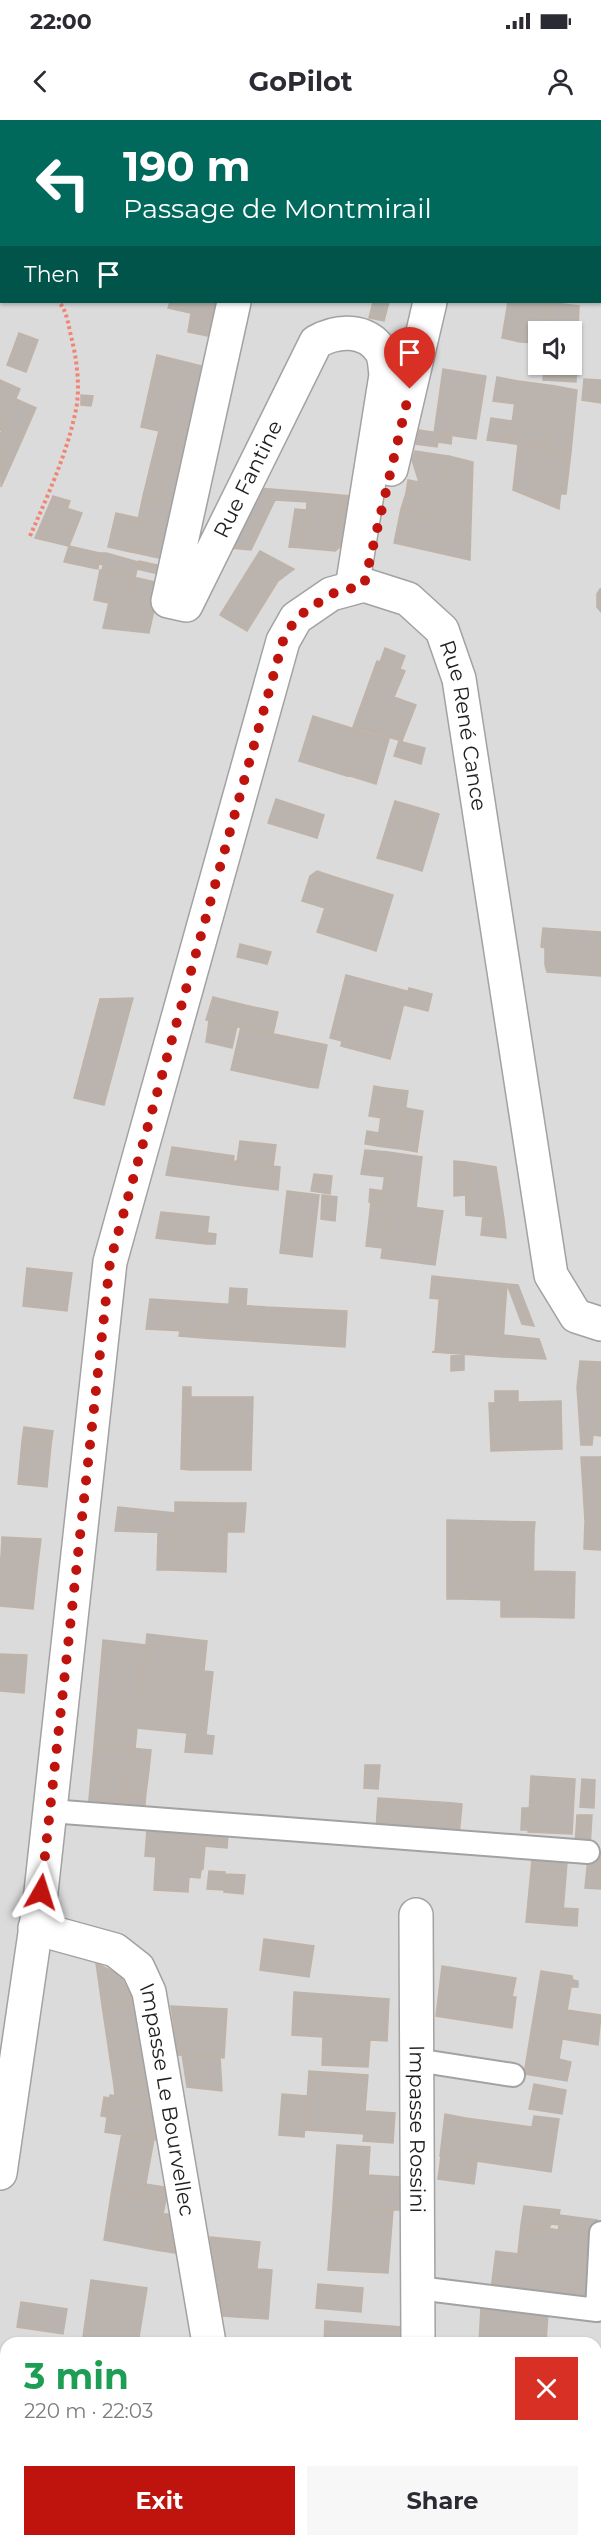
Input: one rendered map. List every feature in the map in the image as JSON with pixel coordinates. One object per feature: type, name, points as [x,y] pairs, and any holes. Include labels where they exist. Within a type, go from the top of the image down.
[{"type":"street","name":"Rue Fantine","points":[[234,303],[168,601],[186,605],[316,342],[330,334],[352,333],[371,341],[383,353],[386,375],[358,586]]},
{"type":"street","points":[[0,2173],[50,1811],[110,1262],[283,641],[296,618],[331,594],[358,586],[430,303]]},
{"type":"street","name":"Rue René Cance","points":[[358,586],[408,599],[442,630],[459,679],[551,1275],[576,1316],[601,1324]]},
{"type":"street","name":"Impasse Rossini","points":[[416,1915],[418,2337]]},
{"type":"street","name":"Impasse Le Bourvellec","points":[[35,1928],[115,1950],[138,1968],[149,1992],[207,2337]]},
{"type":"lane","points":[[50,1811],[588,1852]]},
{"type":"lane","points":[[416,2060],[513,2075]]},
{"type":"lane","points":[[418,2288],[597,2310],[601,2233]]},
{"type":"path","points":[[30,536],[56,475],[76,413],[77,389],[73,344],[64,307],[60,303]]},
{"type":"shaded area","points":[[0,303],[601,303],[601,2337],[0,2337]]},
{"type":"building","points":[[170,303],[221,303],[217,319],[168,308]]},
{"type":"building","points":[[373,303],[389,303],[384,321],[369,318]]},
{"type":"building","points":[[508,303],[547,303],[546,321],[528,321],[528,342],[502,338]]},
{"type":"building","points":[[547,303],[579,306],[578,321],[546,321]]},
{"type":"building","points":[[191,313],[217,319],[213,337],[188,332]]},
{"type":"building","points":[[19,333],[38,340],[26,372],[7,365]]},
{"type":"building","points":[[157,355],[206,367],[191,438],[141,427]]},
{"type":"building","points":[[443,369],[486,376],[476,439],[434,433]]},
{"type":"building","points":[[543,375],[576,375],[576,382],[543,380]]},
{"type":"building","points":[[497,377],[518,381],[515,404],[493,401]]},
{"type":"building","points":[[584,379],[601,380],[601,403],[582,400]]},
{"type":"building","points":[[0,380],[20,389],[2,431],[0,430]]},
{"type":"building","points":[[518,381],[555,386],[545,448],[509,443]]},
{"type":"building","points":[[555,386],[577,390],[571,452],[545,448]]},
{"type":"building","points":[[81,395],[93,396],[91,406],[81,405]]},
{"type":"building","points":[[16,399],[36,408],[22,440],[2,431]]},
{"type":"building","points":[[491,418],[512,421],[509,443],[487,440]]},
{"type":"building","points":[[419,430],[452,435],[451,444],[438,442],[437,447],[416,444]]},
{"type":"building","points":[[2,431],[22,440],[1,487],[0,434]]},
{"type":"building","points":[[159,431],[190,438],[188,446],[157,439]]},
{"type":"building","points":[[157,439],[188,446],[176,503],[143,496]]},
{"type":"building","points":[[518,445],[555,450],[547,504],[513,490]]},
{"type":"building","points":[[555,450],[571,452],[566,494],[561,494],[561,490],[550,488]]},
{"type":"building","points":[[415,451],[449,456],[437,509],[429,507],[422,496],[406,493],[408,480],[419,482],[412,460]]},
{"type":"building","points":[[449,456],[473,462],[471,525],[435,517]]},
{"type":"building","points":[[258,488],[308,492],[307,502],[275,500],[251,550],[230,548]]},
{"type":"building","points":[[550,488],[561,490],[559,509],[547,504]]},
{"type":"building","points":[[308,492],[340,495],[335,551],[303,548]]},
{"type":"building","points":[[406,493],[422,496],[419,513],[401,509]]},
{"type":"building","points":[[340,495],[353,496],[345,543],[335,551]]},
{"type":"building","points":[[53,496],[70,501],[67,509],[50,503]]},
{"type":"building","points":[[143,496],[176,503],[164,559],[131,552]]},
{"type":"building","points":[[422,496],[429,507],[437,509],[435,517],[419,513]]},
{"type":"building","points":[[50,503],[82,513],[69,546],[35,538]]},
{"type":"building","points":[[295,509],[306,510],[303,548],[289,547]]},
{"type":"building","points":[[401,509],[471,525],[470,560],[394,543]]},
{"type":"building","points":[[116,513],[139,518],[131,552],[108,547]]},
{"type":"building","points":[[69,546],[100,553],[98,569],[64,562]]},
{"type":"building","points":[[260,551],[294,569],[278,581],[251,565]]},
{"type":"building","points":[[100,553],[106,553],[104,565],[98,564]]},
{"type":"building","points":[[106,553],[124,558],[121,574],[102,570]]},
{"type":"building","points":[[124,558],[160,568],[159,574],[137,569],[135,578],[121,574]]},
{"type":"building","points":[[139,561],[163,566],[160,568],[138,564]]},
{"type":"building","points":[[251,565],[278,581],[247,631],[220,615]]},
{"type":"building","points":[[100,570],[133,577],[127,602],[110,598],[109,603],[94,600]]},
{"type":"building","points":[[133,577],[160,583],[149,633],[103,628],[110,598],[127,602]]},
{"type":"building","points":[[600,589],[601,612],[597,607],[597,594]]},
{"type":"building","points":[[385,648],[405,656],[400,669],[405,671],[394,697],[416,705],[402,741],[353,727],[377,661],[380,662]]},
{"type":"building","points":[[313,716],[361,731],[347,776],[299,761]]},
{"type":"building","points":[[361,731],[389,739],[376,784],[347,775]]},
{"type":"building","points":[[399,741],[425,748],[421,764],[394,756]]},
{"type":"building","points":[[276,799],[324,815],[317,838],[268,823]]},
{"type":"building","points":[[395,801],[423,809],[406,866],[377,858]]},
{"type":"building","points":[[423,809],[439,814],[422,871],[406,866]]},
{"type":"building","points":[[317,871],[335,877],[325,908],[302,901],[310,876]]},
{"type":"building","points":[[335,877],[393,895],[376,951],[317,932]]},
{"type":"building","points":[[543,928],[601,932],[601,976],[547,972],[545,948],[541,947]]},
{"type":"building","points":[[240,944],[271,952],[267,964],[237,957]]},
{"type":"building","points":[[346,975],[407,991],[390,1059],[341,1046],[342,1041],[330,1038]]},
{"type":"building","points":[[409,988],[432,994],[428,1011],[404,1005]]},
{"type":"building","points":[[213,997],[249,1006],[243,1028],[206,1020]]},
{"type":"building","points":[[133,998],[104,1105],[74,1098],[100,999]]},
{"type":"building","points":[[249,1006],[278,1012],[273,1034],[243,1028]]},
{"type":"building","points":[[209,1021],[237,1026],[232,1048],[206,1042]]},
{"type":"building","points":[[241,1027],[318,1043],[309,1087],[231,1070]]},
{"type":"building","points":[[318,1043],[327,1045],[318,1088],[309,1087]]},
{"type":"building","points":[[374,1086],[385,1088],[381,1118],[369,1116]]},
{"type":"building","points":[[385,1088],[408,1091],[400,1149],[377,1146]]},
{"type":"building","points":[[406,1108],[423,1111],[417,1152],[400,1149]]},
{"type":"building","points":[[367,1131],[379,1133],[377,1146],[365,1144]]},
{"type":"building","points":[[240,1141],[276,1145],[273,1166],[237,1162]]},
{"type":"building","points":[[172,1147],[234,1156],[231,1184],[166,1175]]},
{"type":"building","points":[[365,1150],[388,1152],[385,1177],[361,1174]]},
{"type":"building","points":[[388,1152],[422,1157],[416,1208],[381,1203]]},
{"type":"building","points":[[234,1161],[280,1167],[278,1190],[231,1184]]},
{"type":"building","points":[[454,1161],[465,1162],[466,1195],[454,1196]]},
{"type":"building","points":[[465,1162],[496,1167],[504,1219],[466,1215]]},
{"type":"building","points":[[314,1174],[332,1176],[330,1194],[311,1191]]},
{"type":"building","points":[[370,1189],[383,1191],[381,1203],[369,1202]]},
{"type":"building","points":[[287,1191],[319,1195],[312,1257],[280,1253]]},
{"type":"building","points":[[322,1195],[337,1197],[335,1221],[321,1219]]},
{"type":"building","points":[[371,1202],[389,1204],[382,1248],[366,1246]]},
{"type":"building","points":[[389,1204],[427,1209],[420,1263],[381,1258]]},
{"type":"building","points":[[427,1209],[443,1211],[435,1265],[420,1263]]},
{"type":"building","points":[[161,1212],[209,1217],[206,1244],[156,1238]]},
{"type":"building","points":[[483,1216],[504,1219],[506,1238],[481,1235]]},
{"type":"building","points":[[208,1233],[216,1234],[215,1244],[206,1244]]},
{"type":"building","points":[[27,1268],[72,1273],[67,1311],[23,1306]]},
{"type":"building","points":[[432,1276],[441,1277],[439,1299],[430,1298]]},
{"type":"building","points":[[441,1277],[507,1284],[502,1357],[432,1352],[435,1351]]},
{"type":"building","points":[[507,1284],[518,1285],[534,1326],[522,1324]]},
{"type":"building","points":[[230,1288],[247,1289],[246,1306],[229,1304]]},
{"type":"building","points":[[150,1299],[210,1303],[204,1332],[146,1329]]},
{"type":"building","points":[[210,1303],[266,1307],[262,1336],[204,1332]]},
{"type":"building","points":[[266,1307],[347,1311],[345,1347],[203,1338],[204,1332],[262,1336]]},
{"type":"building","points":[[180,1331],[204,1332],[203,1338],[179,1336]]},
{"type":"building","points":[[503,1335],[539,1339],[546,1359],[502,1357]]},
{"type":"building","points":[[464,1355],[464,1370],[451,1371],[451,1356]]},
{"type":"building","points":[[580,1361],[601,1362],[601,1436],[593,1435],[592,1445],[581,1445],[577,1387]]},
{"type":"building","points":[[183,1387],[191,1387],[190,1470],[181,1469]]},
{"type":"building","points":[[495,1391],[518,1391],[518,1402],[561,1401],[562,1449],[491,1451],[489,1403],[495,1403]]},
{"type":"building","points":[[191,1397],[253,1397],[251,1470],[190,1470]]},
{"type":"building","points":[[24,1427],[53,1431],[51,1445],[22,1441]]},
{"type":"building","points":[[22,1441],[51,1445],[47,1487],[18,1484]]},
{"type":"building","points":[[581,1457],[601,1457],[601,1521],[585,1521]]},
{"type":"building","points":[[175,1502],[228,1503],[226,1572],[169,1570],[171,1541],[175,1541]]},
{"type":"building","points":[[228,1503],[246,1503],[244,1532],[227,1532]]},
{"type":"building","points":[[118,1507],[175,1513],[175,1533],[115,1531]]},
{"type":"building","points":[[447,1520],[535,1522],[534,1533],[462,1532],[461,1599],[447,1599]]},
{"type":"building","points":[[585,1521],[601,1521],[601,1550],[584,1549]]},
{"type":"building","points":[[462,1532],[534,1533],[533,1601],[461,1599]]},
{"type":"building","points":[[158,1533],[175,1533],[175,1541],[171,1541],[169,1570],[157,1570]]},
{"type":"building","points":[[2,1537],[41,1539],[38,1563],[1,1558]]},
{"type":"building","points":[[0,1558],[38,1563],[33,1609],[0,1606]]},
{"type":"building","points":[[534,1571],[575,1572],[574,1618],[533,1617]]},
{"type":"building","points":[[501,1600],[533,1601],[533,1617],[501,1617]]},
{"type":"building","points":[[147,1634],[207,1641],[204,1671],[213,1672],[206,1735],[137,1728]]},
{"type":"building","points":[[103,1640],[145,1645],[135,1749],[94,1746]]},
{"type":"building","points":[[0,1654],[27,1655],[24,1693],[0,1691]]},
{"type":"building","points":[[187,1733],[214,1736],[212,1754],[185,1752]]},
{"type":"building","points":[[94,1746],[130,1748],[123,1813],[88,1810]]},
{"type":"building","points":[[130,1748],[151,1750],[149,1770],[128,1768]]},
{"type":"building","points":[[365,1765],[380,1765],[378,1789],[364,1788]]},
{"type":"building","points":[[128,1768],[136,1769],[133,1792],[126,1791]]},
{"type":"building","points":[[136,1769],[149,1770],[146,1793],[133,1792]]},
{"type":"building","points":[[531,1776],[575,1779],[572,1834],[528,1832]]},
{"type":"building","points":[[582,1779],[595,1780],[594,1808],[580,1807]]},
{"type":"building","points":[[126,1791],[146,1793],[144,1815],[123,1813]]},
{"type":"building","points":[[378,1798],[453,1803],[451,1835],[376,1831]]},
{"type":"building","points":[[453,1803],[462,1804],[459,1836],[451,1835]]},
{"type":"building","points":[[522,1808],[530,1808],[528,1830],[521,1830]]},
{"type":"building","points":[[577,1815],[592,1815],[590,1848],[575,1847]]},
{"type":"building","points":[[147,1829],[206,1834],[203,1869],[200,1878],[189,1877],[188,1892],[154,1890],[156,1857],[145,1856]]},
{"type":"building","points":[[206,1834],[228,1835],[227,1848],[204,1846]]},
{"type":"building","points":[[588,1851],[601,1852],[601,1869],[587,1868]]},
{"type":"building","points":[[532,1860],[567,1862],[562,1925],[526,1922]]},
{"type":"building","points":[[587,1868],[601,1869],[601,1889],[585,1888]]},
{"type":"building","points":[[209,1871],[225,1872],[224,1890],[207,1889]]},
{"type":"building","points":[[225,1874],[245,1875],[243,1894],[224,1892]]},
{"type":"building","points":[[563,1908],[578,1909],[577,1926],[562,1925]]},
{"type":"building","points":[[264,1939],[314,1946],[309,1977],[260,1970]]},
{"type":"building","points":[[96,1963],[120,1975],[133,2000],[102,2005]]},
{"type":"building","points":[[442,1966],[516,1978],[512,1997],[516,1997],[512,2028],[436,2016]]},
{"type":"building","points":[[541,1971],[572,1976],[573,1980],[578,1981],[578,1987],[571,1987],[559,2059],[571,2062],[567,2081],[524,2074]]},
{"type":"building","points":[[294,1992],[389,1999],[387,2041],[370,2040],[368,2067],[322,2065],[323,2037],[292,2035]]},
{"type":"building","points":[[133,2000],[146,2081],[114,2086],[102,2005]]},
{"type":"building","points":[[171,2006],[227,2009],[224,2058],[178,2055]]},
{"type":"building","points":[[567,2010],[601,2015],[598,2045],[562,2039]]},
{"type":"building","points":[[182,2054],[220,2057],[222,2091],[187,2087]]},
{"type":"building","points":[[309,2071],[368,2075],[365,2111],[395,2113],[393,2143],[363,2141],[364,2134],[305,2130]]},
{"type":"building","points":[[146,2081],[149,2100],[115,2096],[114,2086]]},
{"type":"building","points":[[534,2084],[566,2090],[562,2114],[529,2109]]},
{"type":"building","points":[[282,2094],[307,2096],[304,2137],[279,2135]]},
{"type":"building","points":[[110,2095],[149,2100],[157,2140],[105,2132]]},
{"type":"building","points":[[104,2097],[110,2098],[107,2117],[101,2116]]},
{"type":"building","points":[[445,2114],[466,2118],[461,2152],[477,2154],[477,2161],[440,2156]]},
{"type":"building","points":[[534,2116],[559,2119],[551,2172],[477,2161],[477,2154],[461,2152],[466,2118],[532,2127]]},
{"type":"building","points":[[122,2133],[154,2139],[144,2194],[112,2189]]},
{"type":"building","points":[[337,2145],[370,2147],[366,2208],[333,2206]]},
{"type":"building","points":[[441,2156],[477,2161],[474,2184],[438,2179]]},
{"type":"building","points":[[368,2175],[402,2177],[402,2210],[366,2208]]},
{"type":"building","points":[[145,2184],[164,2187],[166,2199],[144,2194]]},
{"type":"building","points":[[112,2189],[166,2199],[156,2250],[104,2240]]},
{"type":"building","points":[[333,2206],[393,2210],[388,2273],[328,2270]]},
{"type":"building","points":[[524,2206],[560,2210],[559,2215],[551,2214],[551,2224],[521,2225]]},
{"type":"building","points":[[162,2214],[169,2214],[176,2253],[156,2250]]},
{"type":"building","points":[[551,2214],[559,2215],[559,2225],[551,2224]]},
{"type":"building","points":[[559,2215],[574,2217],[573,2227],[559,2225]]},
{"type":"building","points":[[574,2217],[597,2220],[594,2302],[491,2289],[496,2251],[533,2256],[536,2226],[558,2230],[559,2225],[573,2227]]},
{"type":"building","points":[[551,2224],[549,2229],[536,2226],[533,2256],[518,2253],[521,2225]]},
{"type":"building","points":[[210,2237],[260,2242],[257,2268],[214,2265]]},
{"type":"building","points":[[214,2265],[272,2270],[268,2319],[223,2316]]},
{"type":"building","points":[[91,2280],[147,2288],[139,2337],[83,2337]]},
{"type":"building","points":[[318,2284],[363,2288],[361,2312],[316,2308]]},
{"type":"building","points":[[21,2302],[67,2309],[63,2334],[17,2327]]},
{"type":"building","points":[[481,2308],[548,2312],[546,2337],[479,2337]]},
{"type":"building","points":[[325,2321],[402,2327],[402,2337],[324,2337]]},
{"type":"route","points":[[41,1892],[110,1262],[283,641],[296,618],[331,594],[364,585],[410,389]]}]
